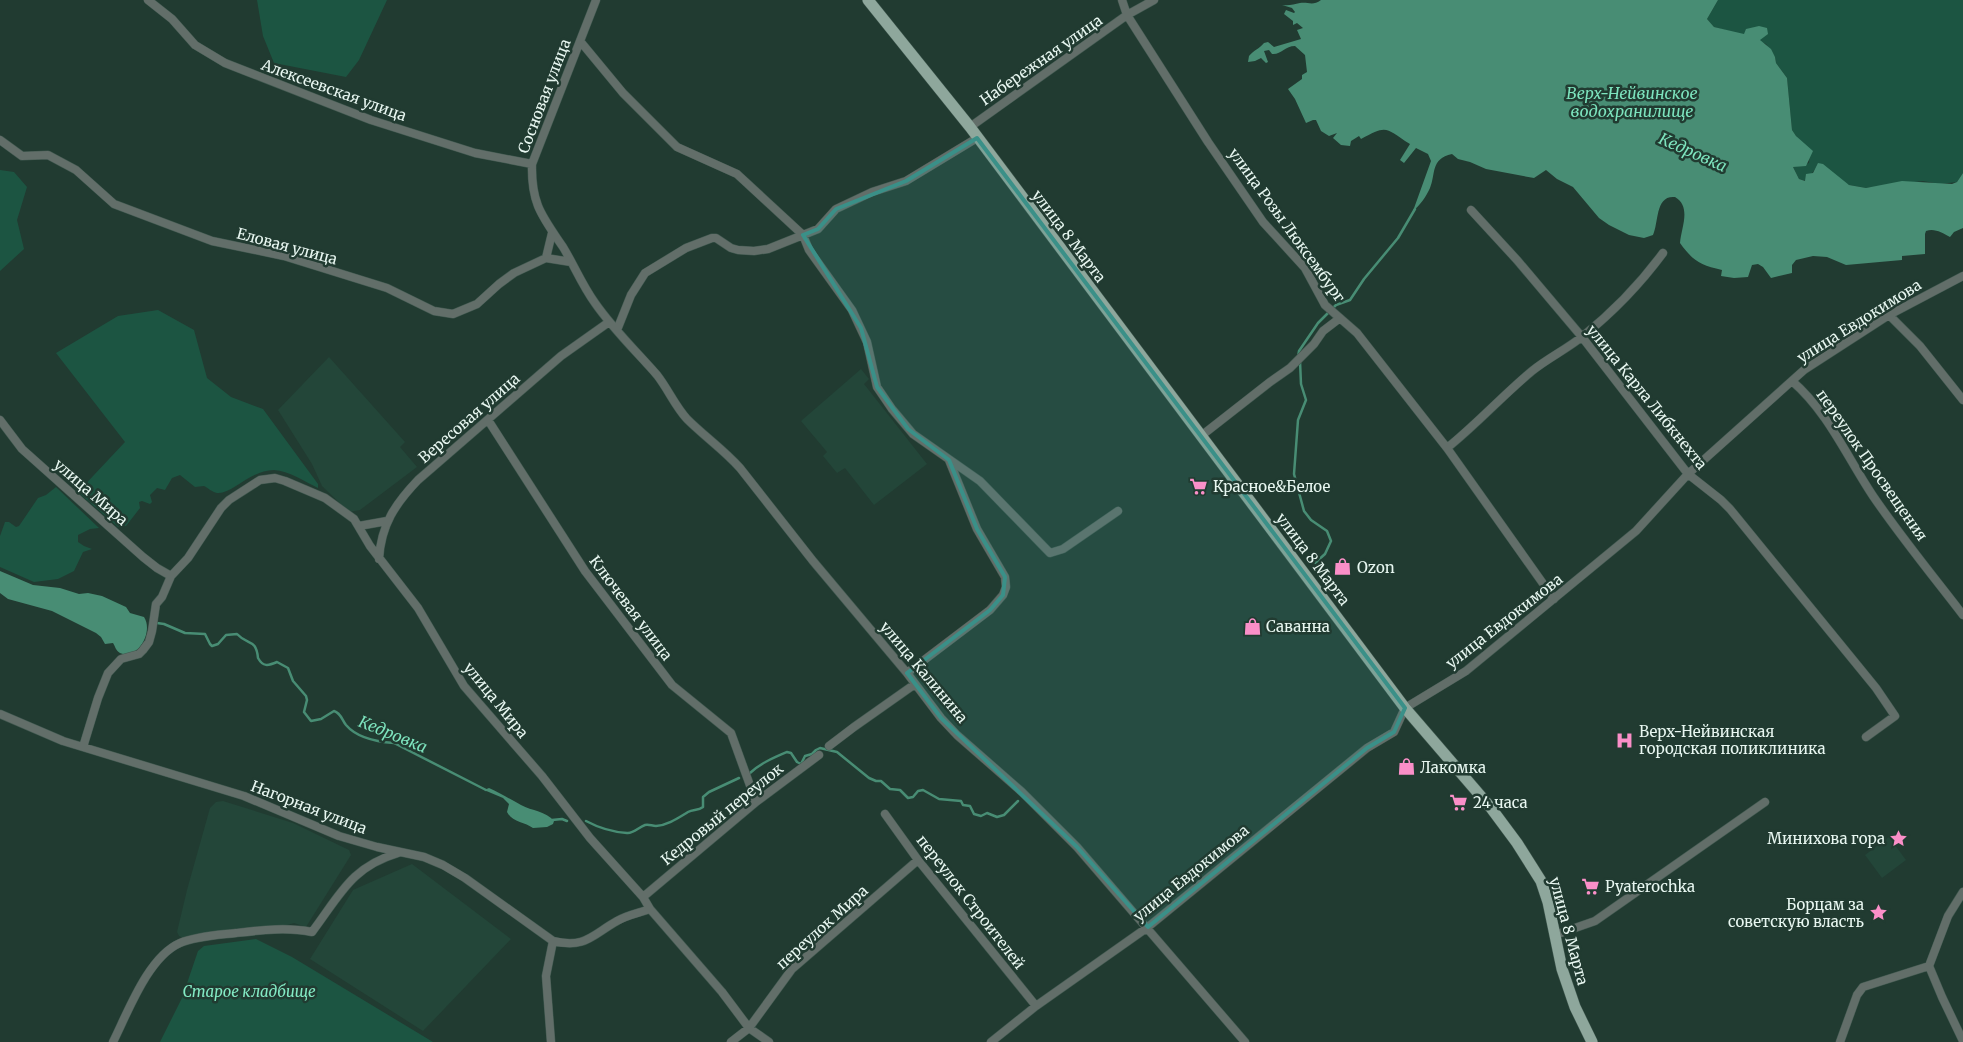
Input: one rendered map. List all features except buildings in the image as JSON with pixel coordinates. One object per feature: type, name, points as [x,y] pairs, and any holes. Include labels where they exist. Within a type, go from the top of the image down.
[{"type":"main road","name":"улица 8 Марта","points":[[868,0],[970,127],[1405,708],[1491,808],[1522,850],[1541,882],[1569,989],[1592,1042]]},
{"type":"street","name":"Алексеевская улица","points":[[148,0],[172,19],[195,45],[225,63],[371,120],[475,153],[532,164]]},
{"type":"street","name":"улица Розы Люксембург","points":[[1122,0],[1127,15],[1254,210],[1305,268],[1327,308],[1357,333],[1447,448],[1554,599]]},
{"type":"street","name":"Набережная улица","points":[[970,127],[1127,15],[1154,0]]},
{"type":"street","name":"Сосновая улица","points":[[594,1],[532,164],[532,180],[534,195],[544,221],[571,262],[581,283],[617,330]]},
{"type":"street","points":[[580,41],[622,93],[677,147],[737,174],[803,235],[809,250],[837,288],[861,328],[867,342],[877,387],[908,429],[980,481],[1050,553],[1063,549],[1118,511]]},
{"type":"street","points":[[617,330],[635,288],[645,273],[686,248],[706,239],[716,238],[732,248],[754,251],[768,249],[818,229],[836,209],[872,192],[906,181],[977,138]]},
{"type":"street","name":"Еловая улица","points":[[0,140],[22,156],[48,155],[76,170],[114,204],[212,241],[284,256],[387,288],[434,311],[453,314],[477,304],[499,284],[514,274],[546,258]]},
{"type":"street","name":"улица Карла Либкнехта","points":[[1471,210],[1517,260],[1582,337],[1688,474],[1717,496],[1730,509],[1876,688],[1895,716],[1866,737]]},
{"type":"street","points":[[552,233],[546,258],[571,262]]},
{"type":"street","points":[[1447,448],[1467,432],[1531,372],[1582,337],[1645,277],[1663,254]]},
{"type":"street","name":"улица Евдокимова","points":[[991,1042],[1036,1006],[1148,927],[1353,759],[1394,732],[1405,708],[1466,671],[1636,531],[1688,474],[1792,381],[1820,359],[1889,315],[1963,276]]},
{"type":"street","points":[[1889,315],[1920,346],[1963,400]]},
{"type":"street","points":[[1201,436],[1290,368],[1314,344],[1337,316]]},
{"type":"street","name":"Вересовая улица","points":[[379,559],[383,532],[387,521],[407,491],[561,356],[609,322]]},
{"type":"street","name":"улица Калинина","points":[[617,330],[658,376],[688,419],[720,447],[740,468],[813,561],[907,673],[942,718],[957,735],[1010,781],[1070,840],[1148,927],[1245,1042]]},
{"type":"street","name":"переулок Просвещения","points":[[1792,381],[1821,414],[1883,510],[1963,615]]},
{"type":"street","name":"улица Мира","points":[[0,420],[17,444],[29,456],[143,557],[171,576]]},
{"type":"street","name":"Ключевая улица","points":[[488,420],[585,571],[672,685],[731,733],[756,802]]},
{"type":"street","points":[[907,673],[990,610],[1003,595],[1006,587],[1005,577],[977,529],[950,460]]},
{"type":"street","name":"улица Мира","points":[[83,747],[108,673],[121,659],[139,654],[149,642],[156,604],[162,597],[171,576],[188,558],[221,508],[235,496],[260,480],[275,478],[299,486],[324,498],[354,519],[379,559],[413,602],[464,686],[530,763],[590,838],[643,897],[650,909],[722,992],[749,1028],[769,1042]]},
{"type":"street","points":[[359,526],[387,521]]},
{"type":"street","points":[[829,746],[916,684]]},
{"type":"street","name":"Нагорная улица","points":[[0,714],[43,734],[244,796],[339,836],[424,857],[450,869],[553,942]]},
{"type":"street","name":"Кедровый переулок","points":[[643,897],[756,802],[819,755]]},
{"type":"street","points":[[1555,935],[1595,921],[1765,802]]},
{"type":"street","name":"переулок Строителей","points":[[885,814],[918,860],[1036,1006]]},
{"type":"street","points":[[113,1042],[154,965],[172,947],[182,942],[199,938],[251,931],[290,928],[312,932],[352,878],[368,865],[381,858],[401,852]]},
{"type":"street","name":"переулок Мира","points":[[732,1042],[749,1028],[792,969],[918,860]]},
{"type":"street","points":[[1963,892],[1948,916],[1929,966],[1963,1041]]},
{"type":"street","points":[[551,1042],[546,976],[553,942],[567,945],[583,942],[619,920],[650,909]]},
{"type":"street","points":[[1840,1042],[1857,995],[1863,987],[1929,966]]},
{"type":"highlighted area","points":[[977,138],[1405,708],[1394,732],[1367,748],[1148,927],[1077,847],[941,718],[907,673],[990,610],[1003,595],[1005,577],[977,529],[949,460],[908,429],[877,387],[861,328],[803,235],[818,229],[836,209],[906,181]]},
{"type":"shaded area","points":[[329,357],[405,442],[400,447],[417,467],[360,510],[349,512],[322,486],[312,464],[278,410]]},
{"type":"shaded area","points":[[861,369],[869,379],[864,384],[927,464],[874,505],[845,468],[837,473],[823,456],[827,452],[801,421]]},
{"type":"shaded area","points":[[223,801],[293,823],[349,850],[351,855],[306,927],[294,923],[280,927],[183,938],[179,936],[177,932],[187,890],[210,808],[216,802]]},
{"type":"shaded area","points":[[1889,837],[1906,860],[1882,878],[1865,855]]},
{"type":"shaded area","points":[[412,864],[511,939],[423,1031],[310,959],[353,890]]},
{"type":"green space","points":[[257,0],[387,0],[359,60],[346,77],[274,63],[263,36]]},
{"type":"green space","points":[[1718,0],[1963,0],[1963,173],[1957,182],[1940,184],[1923,181],[1866,188],[1849,185],[1816,168],[1806,181],[1799,179],[1793,167],[1809,163],[1809,157],[1806,149],[1792,130],[1787,78],[1766,44],[1744,35],[1714,27],[1707,19]]},
{"type":"green space","points":[[0,170],[14,172],[27,187],[17,220],[24,249],[0,271]]},
{"type":"green space","points":[[158,310],[194,330],[207,378],[231,397],[263,409],[318,484],[318,488],[291,474],[274,470],[257,474],[222,493],[217,493],[204,486],[195,487],[180,475],[172,478],[165,490],[157,488],[150,495],[152,502],[150,504],[142,501],[139,502],[140,508],[126,526],[118,527],[78,492],[125,442],[56,353],[118,316]]},
{"type":"green space","points":[[56,487],[99,528],[90,529],[78,535],[78,542],[92,549],[83,552],[74,571],[58,579],[34,582],[0,567],[0,536],[5,522],[9,522],[16,527],[19,526],[38,498],[46,495]]},
{"type":"green space","name":"Старое кладбище","points":[[256,939],[292,957],[433,1042],[160,1042],[182,998],[198,951],[204,946]]},
{"type":"water","name":"Верх-Нейвинское водохранилище","points":[[1321,0],[1718,0],[1707,19],[1714,27],[1744,34],[1746,29],[1759,26],[1767,28],[1768,34],[1760,40],[1771,49],[1776,63],[1787,78],[1792,130],[1813,151],[1806,166],[1793,167],[1799,179],[1805,181],[1806,174],[1813,173],[1818,163],[1823,164],[1849,185],[1866,188],[1902,181],[1952,184],[1957,182],[1963,173],[1963,228],[1954,232],[1950,237],[1935,231],[1926,231],[1925,254],[1902,256],[1902,260],[1846,265],[1827,257],[1813,256],[1796,260],[1792,265],[1792,273],[1771,278],[1763,267],[1758,264],[1752,265],[1748,277],[1734,278],[1721,276],[1722,270],[1698,261],[1680,243],[1684,212],[1680,201],[1675,197],[1664,200],[1659,210],[1653,235],[1644,238],[1629,235],[1609,225],[1599,218],[1573,187],[1557,179],[1546,170],[1534,178],[1486,169],[1458,159],[1452,154],[1440,159],[1437,163],[1432,183],[1423,201],[1413,211],[1431,161],[1428,154],[1416,148],[1404,163],[1400,160],[1410,144],[1391,131],[1377,131],[1361,139],[1359,136],[1351,141],[1350,146],[1341,145],[1333,138],[1337,133],[1329,136],[1321,131],[1316,120],[1306,123],[1295,99],[1288,89],[1302,79],[1302,75],[1307,72],[1305,55],[1295,46],[1288,47],[1275,54],[1272,54],[1269,50],[1264,51],[1268,62],[1266,63],[1261,58],[1248,62],[1249,56],[1264,43],[1268,42],[1274,47],[1301,39],[1297,30],[1303,28],[1297,23],[1293,25],[1293,21],[1284,14],[1286,10],[1295,12],[1292,8],[1282,5],[1313,3]]},
{"type":"water","points":[[0,571],[33,585],[60,588],[79,594],[88,593],[102,596],[126,607],[130,613],[144,617],[147,623],[147,630],[142,644],[132,653],[120,653],[113,643],[105,644],[96,633],[52,611],[8,599],[0,593]]},
{"type":"water","points":[[489,788],[525,807],[547,815],[554,821],[553,824],[547,827],[533,828],[515,820],[507,812],[509,804],[503,798],[484,790]]},
{"type":"waterway","name":"Кедровка","points":[[1298,357],[1299,351],[1318,323],[1336,305],[1350,300],[1364,279],[1398,238],[1415,209]]},
{"type":"waterway","name":"Кедровка","points":[[1300,361],[1301,384],[1306,400],[1298,420],[1294,474],[1304,511],[1311,520],[1327,531],[1331,541],[1325,554],[1315,563]]},
{"type":"waterway","name":"Кедровка","points":[[157,623],[185,633],[205,634],[212,646],[218,644],[226,635],[237,634],[253,645],[262,663],[268,665],[277,662],[288,668],[293,681],[306,696],[304,712],[311,721],[321,719],[334,711],[356,733],[375,740],[394,743],[486,790]]},
{"type":"waterway","name":"Кедровка","points":[[750,773],[787,752],[791,753],[797,762],[801,764],[805,756],[812,754],[820,748],[837,752],[869,778],[881,781],[890,789],[900,790],[908,798],[923,790],[939,799],[961,801],[963,805],[970,806],[974,814],[981,816],[987,813],[997,817],[1004,815],[1018,801]]},
{"type":"waterway","name":"Кедровка","points":[[586,821],[616,832],[627,833],[645,825],[656,826],[665,824],[690,811],[703,807],[703,797],[709,792],[739,778]]},
{"type":"waterway","name":"Кедровка","points":[[552,820],[562,819],[567,821]]},
{"type":"place","name":"Красное&Белое","points":[[1199,486]]},
{"type":"place","name":"Ozon","points":[[1343,567]]},
{"type":"place","name":"Саванна","points":[[1252,626]]},
{"type":"place","name":"Верх-Нейвинская городская поликлиника","points":[[1625,740]]},
{"type":"place","name":"Лакомка","points":[[1406,767]]},
{"type":"place","name":"24 часа","points":[[1459,802]]},
{"type":"place","name":"Минихова гора","points":[[1899,838]]},
{"type":"place","name":"Pyaterochka","points":[[1591,886]]},
{"type":"place","name":"Борцам за советскую власть","points":[[1878,913]]}]
